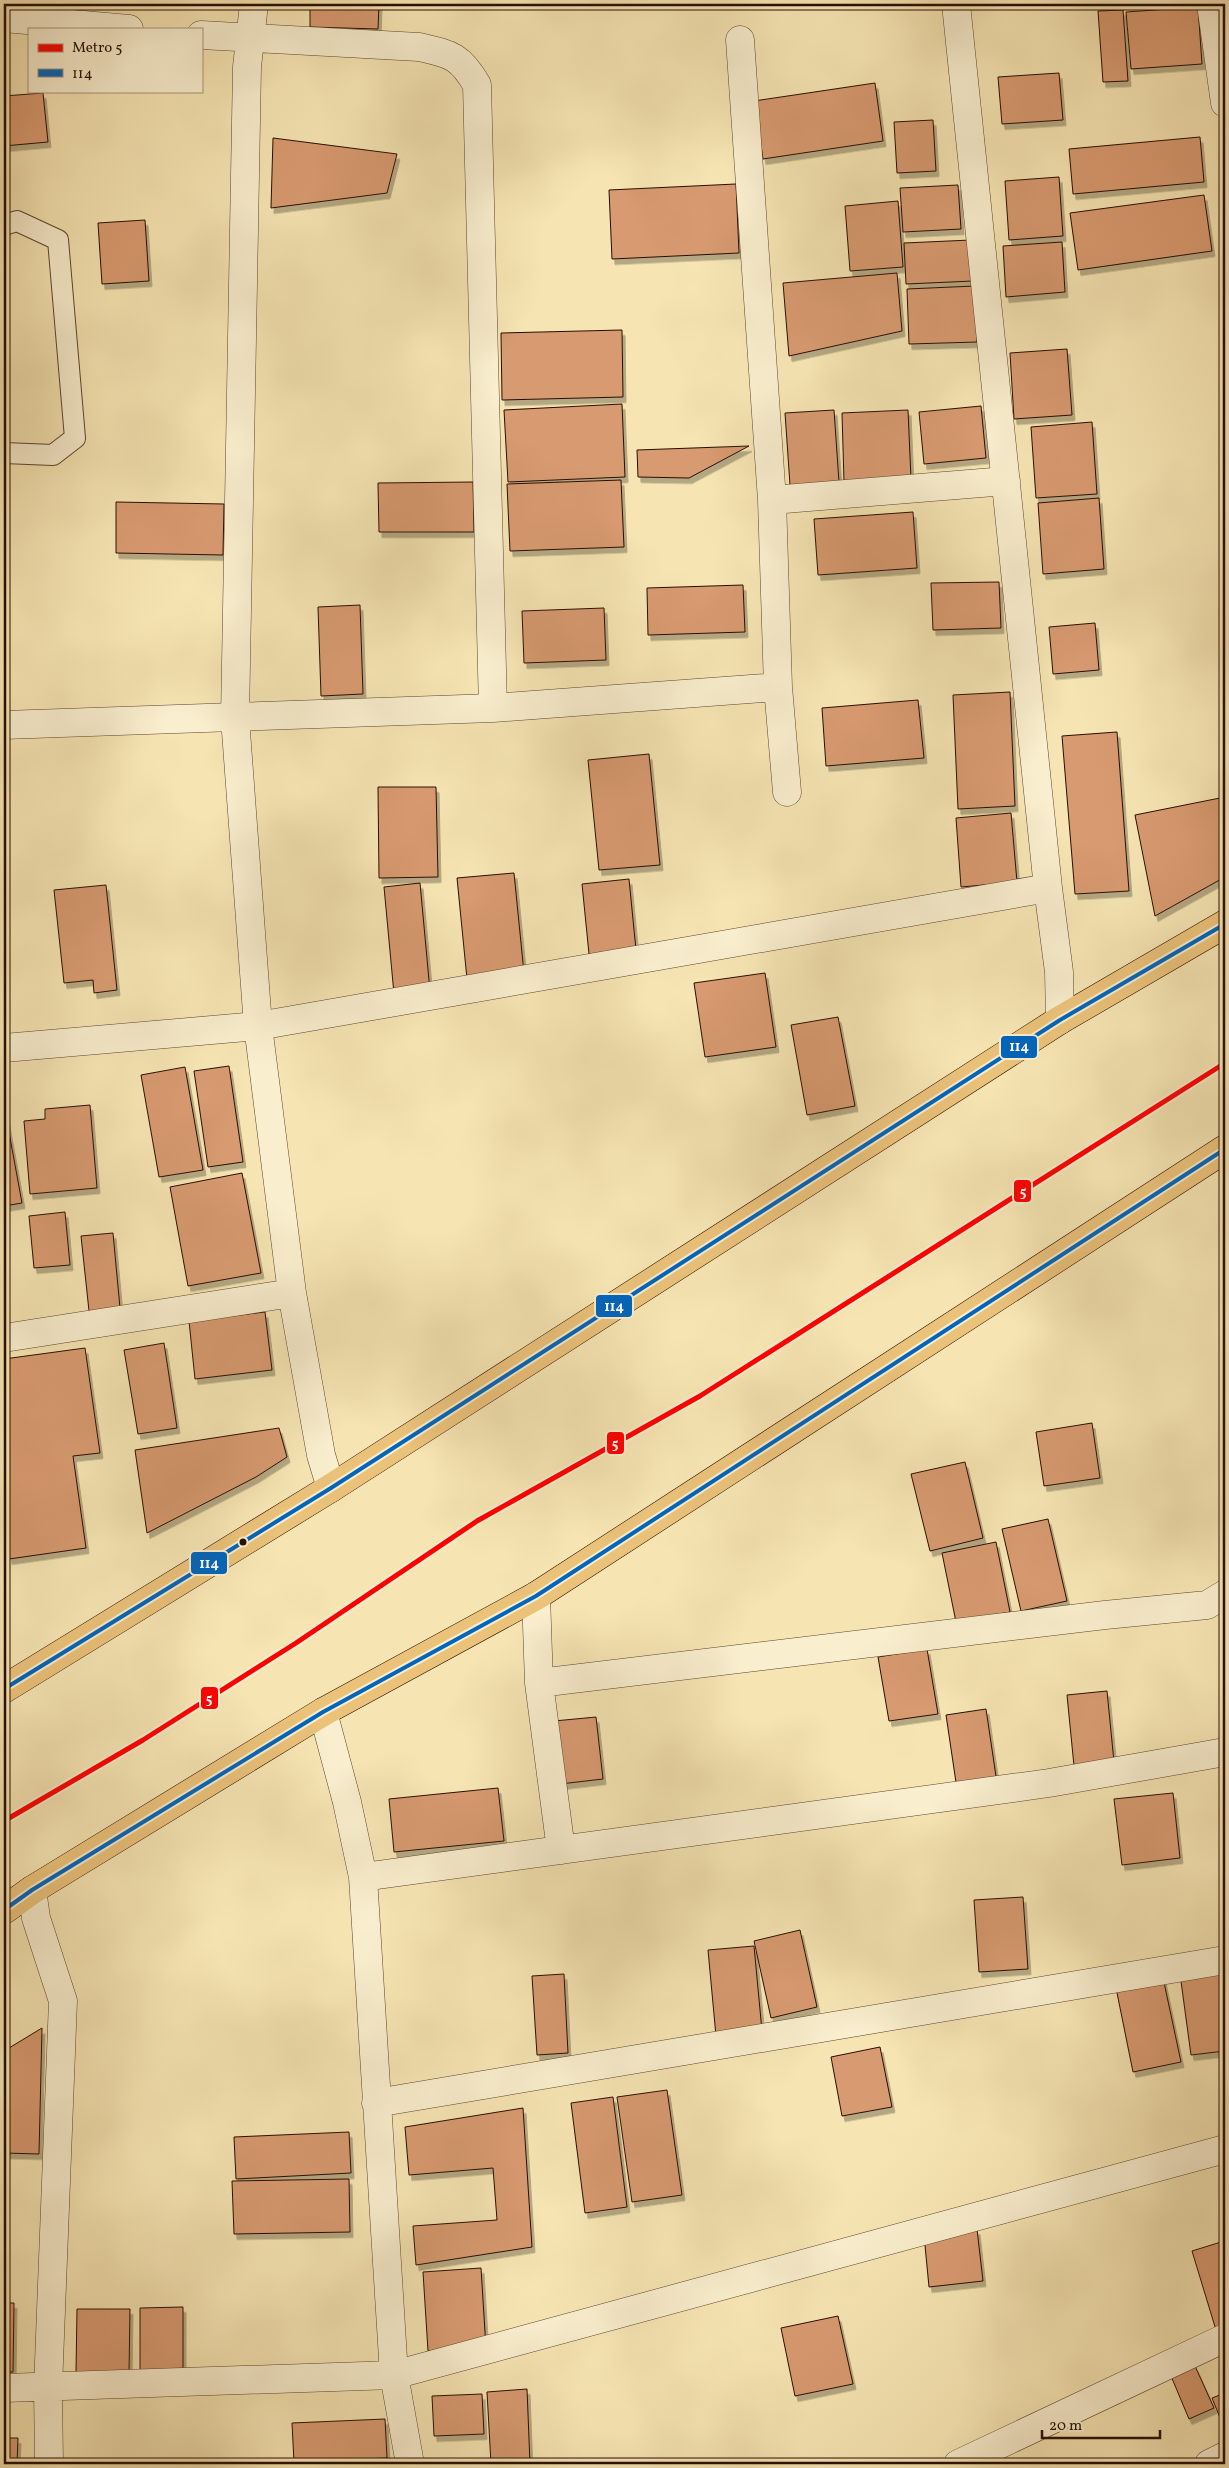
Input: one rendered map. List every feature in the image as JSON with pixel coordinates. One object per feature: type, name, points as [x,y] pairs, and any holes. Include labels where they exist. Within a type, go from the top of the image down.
[{"type":"main road","points":[[4,1689],[331,1488],[1060,1020],[1225,924]]},
{"type":"main road","points":[[4,1910],[32,1890],[323,1712],[536,1596],[1225,1148]]},
{"type":"street","points":[[254,4],[247,77],[235,718],[258,1026],[292,1293],[320,1456],[331,1488]]},
{"type":"street","points":[[956,4],[1048,888],[1059,972],[1060,1020]]},
{"type":"street","points":[[1211,4],[1225,102]]},
{"type":"street","points":[[17,14],[122,28]]},
{"type":"street","points":[[202,34],[419,47],[448,54],[466,66],[477,84],[493,708]]},
{"type":"street","points":[[740,40],[772,500],[778,687],[787,792]]},
{"type":"street","points":[[772,500],[1006,481]]},
{"type":"street","points":[[4,725],[493,708],[778,687]]},
{"type":"street","points":[[4,1048],[258,1026],[1048,888]]},
{"type":"street","points":[[4,1338],[292,1293]]},
{"type":"street","points":[[539,1683],[1105,1615],[1207,1605],[1225,1594]]},
{"type":"street","points":[[536,1596],[539,1683],[561,1850]]},
{"type":"street","points":[[323,1712],[347,1802],[363,1877],[394,2375],[410,2464]]},
{"type":"street","points":[[363,1877],[1049,1783],[1225,1752]]},
{"type":"street","points":[[32,1890],[36,1918],[63,2000],[48,2388],[49,2464]]},
{"type":"street","points":[[376,2103],[1225,1960]]},
{"type":"street","points":[[4,2388],[394,2375],[1225,2149]]},
{"type":"street","points":[[958,2464],[1225,2338]]},
{"type":"street","points":[[1210,2464],[1225,2456]]},
{"type":"lane","points":[[4,225],[17,221],[58,240],[75,438],[53,455],[4,453]]},
{"type":"building","points":[[310,4],[379,4],[378,29],[310,27]]},
{"type":"building","points":[[1198,7],[1202,64],[1131,69],[1126,12]]},
{"type":"building","points":[[1123,10],[1128,81],[1103,82],[1098,11]]},
{"type":"building","points":[[1059,73],[1063,120],[1002,124],[998,77]]},
{"type":"building","points":[[875,83],[883,141],[763,159],[754,101]]},
{"type":"building","points":[[43,93],[48,142],[4,146],[4,96]]},
{"type":"building","points":[[933,120],[936,171],[897,173],[894,122]]},
{"type":"building","points":[[1200,137],[1204,182],[1073,194],[1069,149]]},
{"type":"building","points":[[273,138],[397,154],[387,193],[271,208]]},
{"type":"building","points":[[1059,177],[1063,236],[1009,240],[1005,181]]},
{"type":"building","points":[[736,184],[739,253],[612,259],[609,190]]},
{"type":"building","points":[[958,185],[961,229],[903,232],[900,188]]},
{"type":"building","points":[[1204,195],[1212,251],[1078,270],[1070,213]]},
{"type":"building","points":[[898,201],[903,267],[850,271],[845,206]]},
{"type":"building","points":[[145,220],[149,281],[102,284],[98,223]]},
{"type":"building","points":[[971,240],[973,281],[906,284],[904,243]]},
{"type":"building","points":[[1062,242],[1065,292],[1006,297],[1003,246]]},
{"type":"building","points":[[897,273],[902,331],[789,356],[783,283]]},
{"type":"building","points":[[975,286],[977,342],[909,344],[907,289]]},
{"type":"building","points":[[622,330],[623,397],[502,400],[501,333]]},
{"type":"building","points":[[1067,349],[1072,415],[1014,419],[1010,353]]},
{"type":"building","points":[[622,404],[625,477],[508,482],[504,410]]},
{"type":"building","points":[[981,406],[986,458],[924,464],[919,412]]},
{"type":"building","points":[[834,410],[839,482],[790,485],[785,413]]},
{"type":"building","points":[[908,410],[911,479],[844,482],[842,413]]},
{"type":"building","points":[[1092,422],[1097,494],[1036,498],[1031,427]]},
{"type":"building","points":[[749,446],[689,478],[638,477],[637,450]]},
{"type":"building","points":[[621,480],[624,547],[510,551],[507,484]]},
{"type":"building","points":[[473,482],[474,532],[379,532],[378,483]]},
{"type":"building","points":[[1099,498],[1104,569],[1043,574],[1038,503]]},
{"type":"building","points":[[116,502],[224,504],[223,555],[116,553]]},
{"type":"building","points":[[913,512],[917,568],[818,575],[814,519]]},
{"type":"building","points":[[999,582],[1001,628],[933,630],[931,583]]},
{"type":"building","points":[[743,585],[745,632],[648,635],[647,588]]},
{"type":"building","points":[[360,605],[363,694],[321,696],[318,607]]},
{"type":"building","points":[[604,608],[606,660],[524,663],[522,611]]},
{"type":"building","points":[[1095,623],[1099,670],[1053,674],[1049,627]]},
{"type":"building","points":[[1010,692],[1015,806],[958,809],[953,695]]},
{"type":"building","points":[[918,700],[924,758],[826,766],[822,708]]},
{"type":"building","points":[[1117,732],[1129,891],[1075,894],[1062,736]]},
{"type":"building","points":[[649,754],[660,865],[599,870],[588,760]]},
{"type":"building","points":[[378,787],[436,787],[438,877],[379,878]]},
{"type":"building","points":[[1225,797],[1225,877],[1155,916],[1135,815]]},
{"type":"building","points":[[1011,813],[1017,882],[961,887],[956,818]]},
{"type":"building","points":[[514,873],[524,973],[467,979],[457,878]]},
{"type":"building","points":[[629,879],[636,950],[589,954],[582,884]]},
{"type":"building","points":[[420,883],[430,991],[394,994],[384,887]]},
{"type":"building","points":[[106,885],[117,990],[94,993],[93,980],[64,983],[54,890]]},
{"type":"building","points":[[765,973],[776,1047],[705,1057],[694,983]]},
{"type":"building","points":[[838,1017],[855,1106],[807,1115],[791,1025]]},
{"type":"building","points":[[229,1066],[243,1162],[208,1167],[194,1071]]},
{"type":"building","points":[[185,1067],[203,1170],[159,1177],[141,1075]]},
{"type":"building","points":[[90,1105],[97,1188],[30,1194],[24,1121],[45,1119],[45,1109]]},
{"type":"building","points":[[6,1116],[22,1203],[4,1206],[4,1117]]},
{"type":"building","points":[[242,1173],[261,1273],[188,1286],[170,1187]]},
{"type":"building","points":[[65,1212],[70,1265],[34,1268],[29,1216]]},
{"type":"building","points":[[113,1233],[120,1308],[89,1311],[81,1236]]},
{"type":"building","points":[[265,1312],[272,1370],[195,1379],[189,1321]]},
{"type":"building","points":[[164,1343],[177,1428],[138,1434],[124,1350]]},
{"type":"building","points":[[85,1348],[100,1453],[73,1456],[86,1548],[9,1559],[4,1526],[4,1359]]},
{"type":"building","points":[[1092,1423],[1100,1478],[1044,1486],[1036,1432]]},
{"type":"building","points":[[279,1428],[287,1457],[256,1477],[147,1533],[135,1450]]},
{"type":"building","points":[[965,1462],[983,1538],[930,1551],[911,1474]]},
{"type":"building","points":[[1048,1519],[1067,1601],[1021,1611],[1002,1529]]},
{"type":"building","points":[[996,1542],[1010,1612],[956,1622],[942,1553]]},
{"type":"building","points":[[927,1649],[938,1714],[889,1721],[878,1657]]},
{"type":"building","points":[[1107,1691],[1114,1762],[1074,1766],[1067,1695]]},
{"type":"building","points":[[986,1709],[997,1783],[957,1789],[946,1715]]},
{"type":"building","points":[[596,1717],[603,1779],[560,1784],[554,1721]]},
{"type":"building","points":[[498,1788],[504,1841],[394,1852],[389,1799]]},
{"type":"building","points":[[1173,1793],[1180,1858],[1122,1865],[1114,1799]]},
{"type":"building","points":[[1023,1897],[1028,1969],[979,1972],[974,1900]]},
{"type":"building","points":[[800,1930],[817,2007],[771,2018],[754,1941]]},
{"type":"building","points":[[754,1946],[762,2031],[716,2036],[708,1950]]},
{"type":"building","points":[[1225,1968],[1225,2051],[1191,2055],[1180,1974]]},
{"type":"building","points":[[1162,1973],[1181,2062],[1133,2072],[1115,1983]]},
{"type":"building","points":[[564,1974],[568,2053],[537,2055],[532,1976]]},
{"type":"building","points":[[42,2028],[39,2154],[4,2153],[4,2051]]},
{"type":"building","points":[[880,2047],[892,2107],[842,2116],[831,2057]]},
{"type":"building","points":[[667,2090],[682,2195],[632,2202],[617,2097]]},
{"type":"building","points":[[613,2097],[627,2207],[585,2213],[571,2103]]},
{"type":"building","points":[[523,2108],[532,2247],[416,2265],[413,2226],[497,2220],[493,2168],[409,2175],[405,2127]]},
{"type":"building","points":[[349,2132],[351,2173],[236,2179],[234,2137]]},
{"type":"building","points":[[349,2179],[350,2232],[234,2234],[232,2181]]},
{"type":"building","points":[[977,2229],[983,2281],[929,2287],[924,2235]]},
{"type":"building","points":[[1221,2242],[1225,2256],[1225,2327],[1216,2330],[1192,2251]]},
{"type":"building","points":[[481,2268],[486,2348],[428,2351],[423,2272]]},
{"type":"building","points":[[4,2303],[14,2303],[13,2372],[4,2372]]},
{"type":"building","points":[[183,2307],[183,2374],[140,2375],[140,2308]]},
{"type":"building","points":[[77,2309],[130,2309],[129,2373],[76,2372]]},
{"type":"building","points":[[838,2316],[853,2384],[795,2396],[781,2328]]},
{"type":"building","points":[[1195,2366],[1214,2408],[1189,2419],[1171,2376]]},
{"type":"building","points":[[527,2389],[530,2464],[491,2464],[487,2392]]},
{"type":"building","points":[[1225,2393],[1225,2430],[1212,2398]]},
{"type":"building","points":[[482,2394],[484,2434],[434,2436],[432,2396]]},
{"type":"building","points":[[385,2419],[387,2458],[294,2462],[292,2423]]},
{"type":"building","points":[[4,2438],[18,2438],[17,2464],[4,2464]]},
{"type":"metro line","name":"5","points":[[4,1821],[143,1740],[296,1643],[477,1521],[700,1396],[1225,1063]]},
{"type":"transit line","name":"114","points":[[4,1689],[331,1488],[1060,1020],[1225,924]]},
{"type":"transit line","name":"114","points":[[4,1910],[32,1890],[323,1712],[536,1596],[1225,1149]]}]
